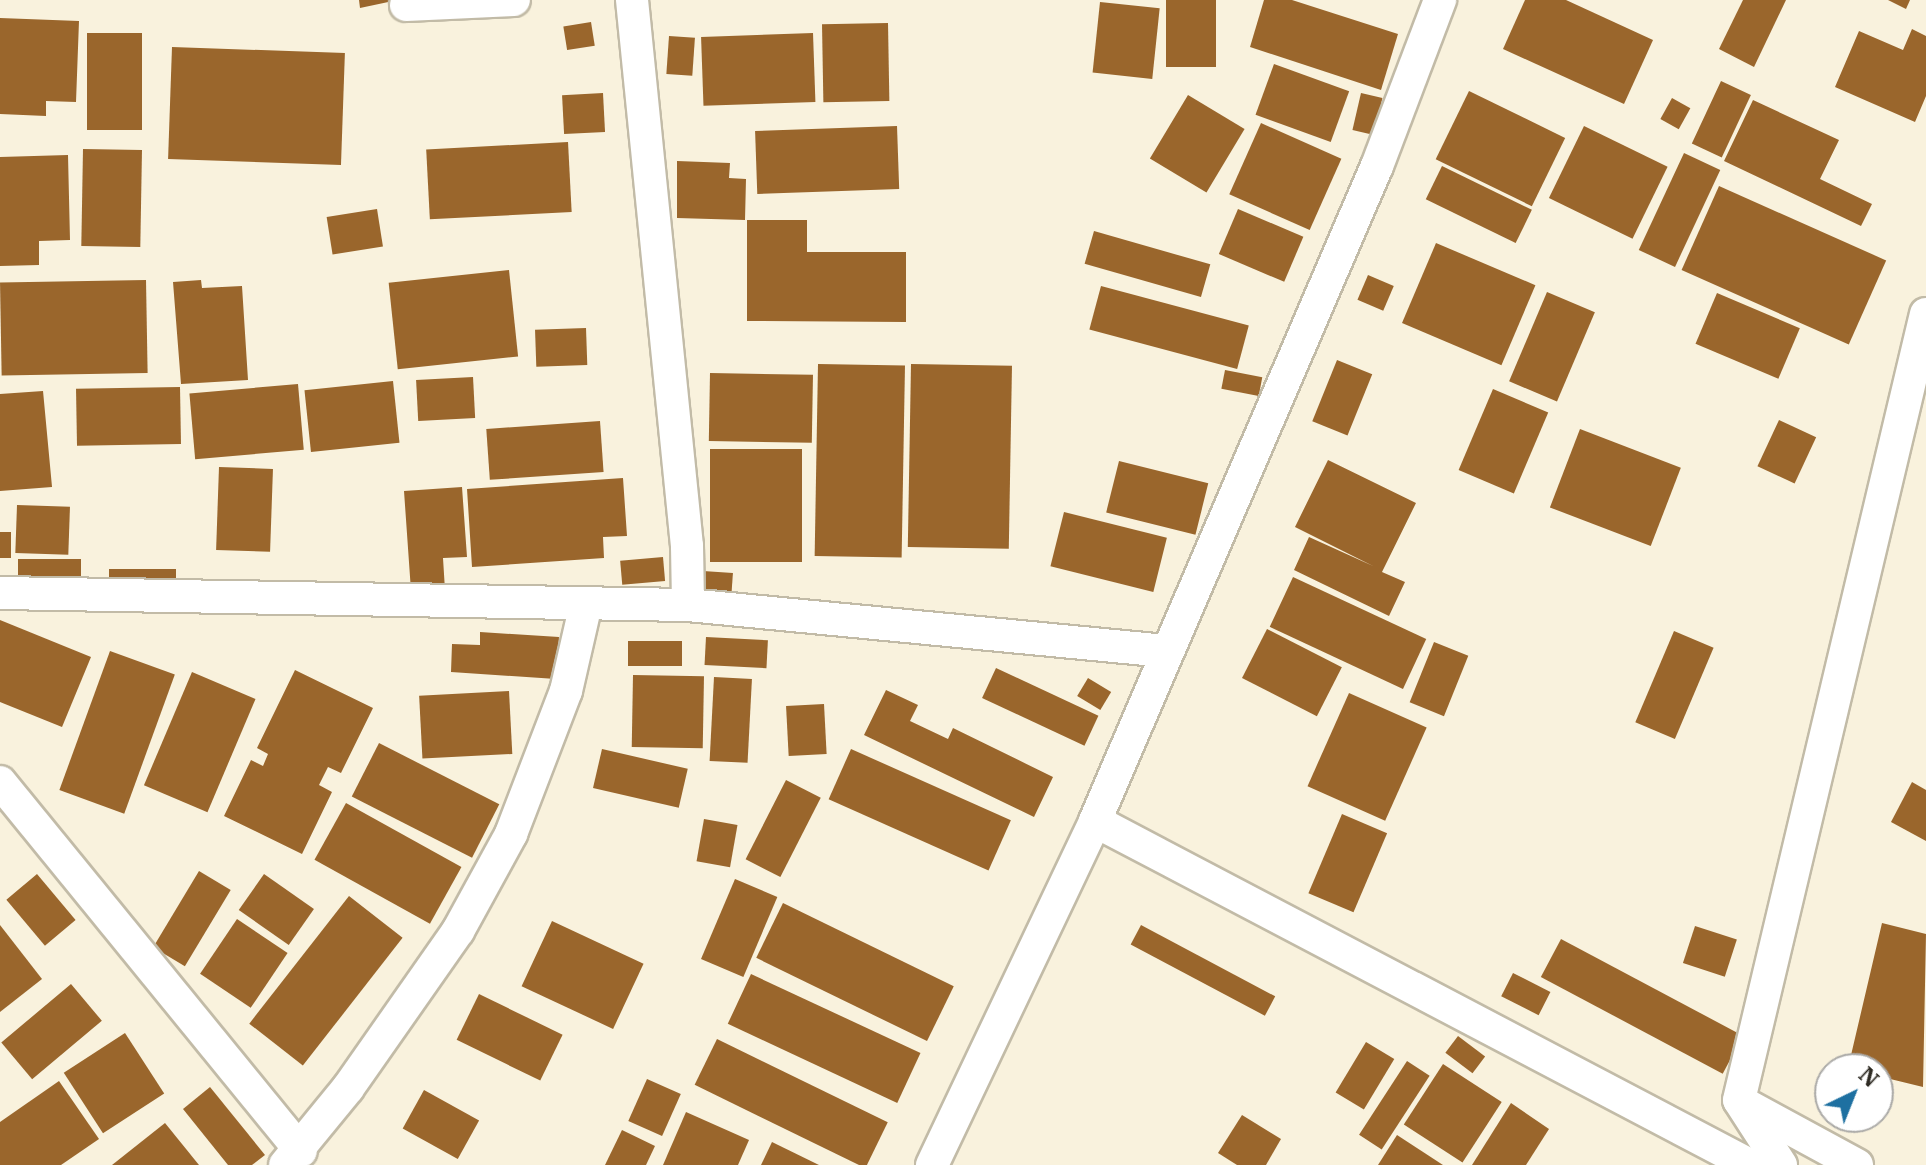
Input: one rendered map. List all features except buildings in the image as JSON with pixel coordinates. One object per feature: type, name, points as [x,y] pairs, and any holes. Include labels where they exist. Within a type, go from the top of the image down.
[{"type":"street","points":[[406,5],[514,0]]},
{"type":"street","points":[[632,0],[687,546],[688,605]]},
{"type":"street","points":[[932,1165],[1095,821],[1377,166],[1440,0]]},
{"type":"street","points":[[1781,1165],[1739,1100],[1926,314]]},
{"type":"street","points":[[0,593],[688,605],[1167,651]]},
{"type":"street","points":[[0,782],[293,1158],[458,931],[511,834],[566,691],[586,604]]},
{"type":"street","points":[[1095,821],[1750,1165]]},
{"type":"street","points":[[1739,1100],[1857,1165]]}]
